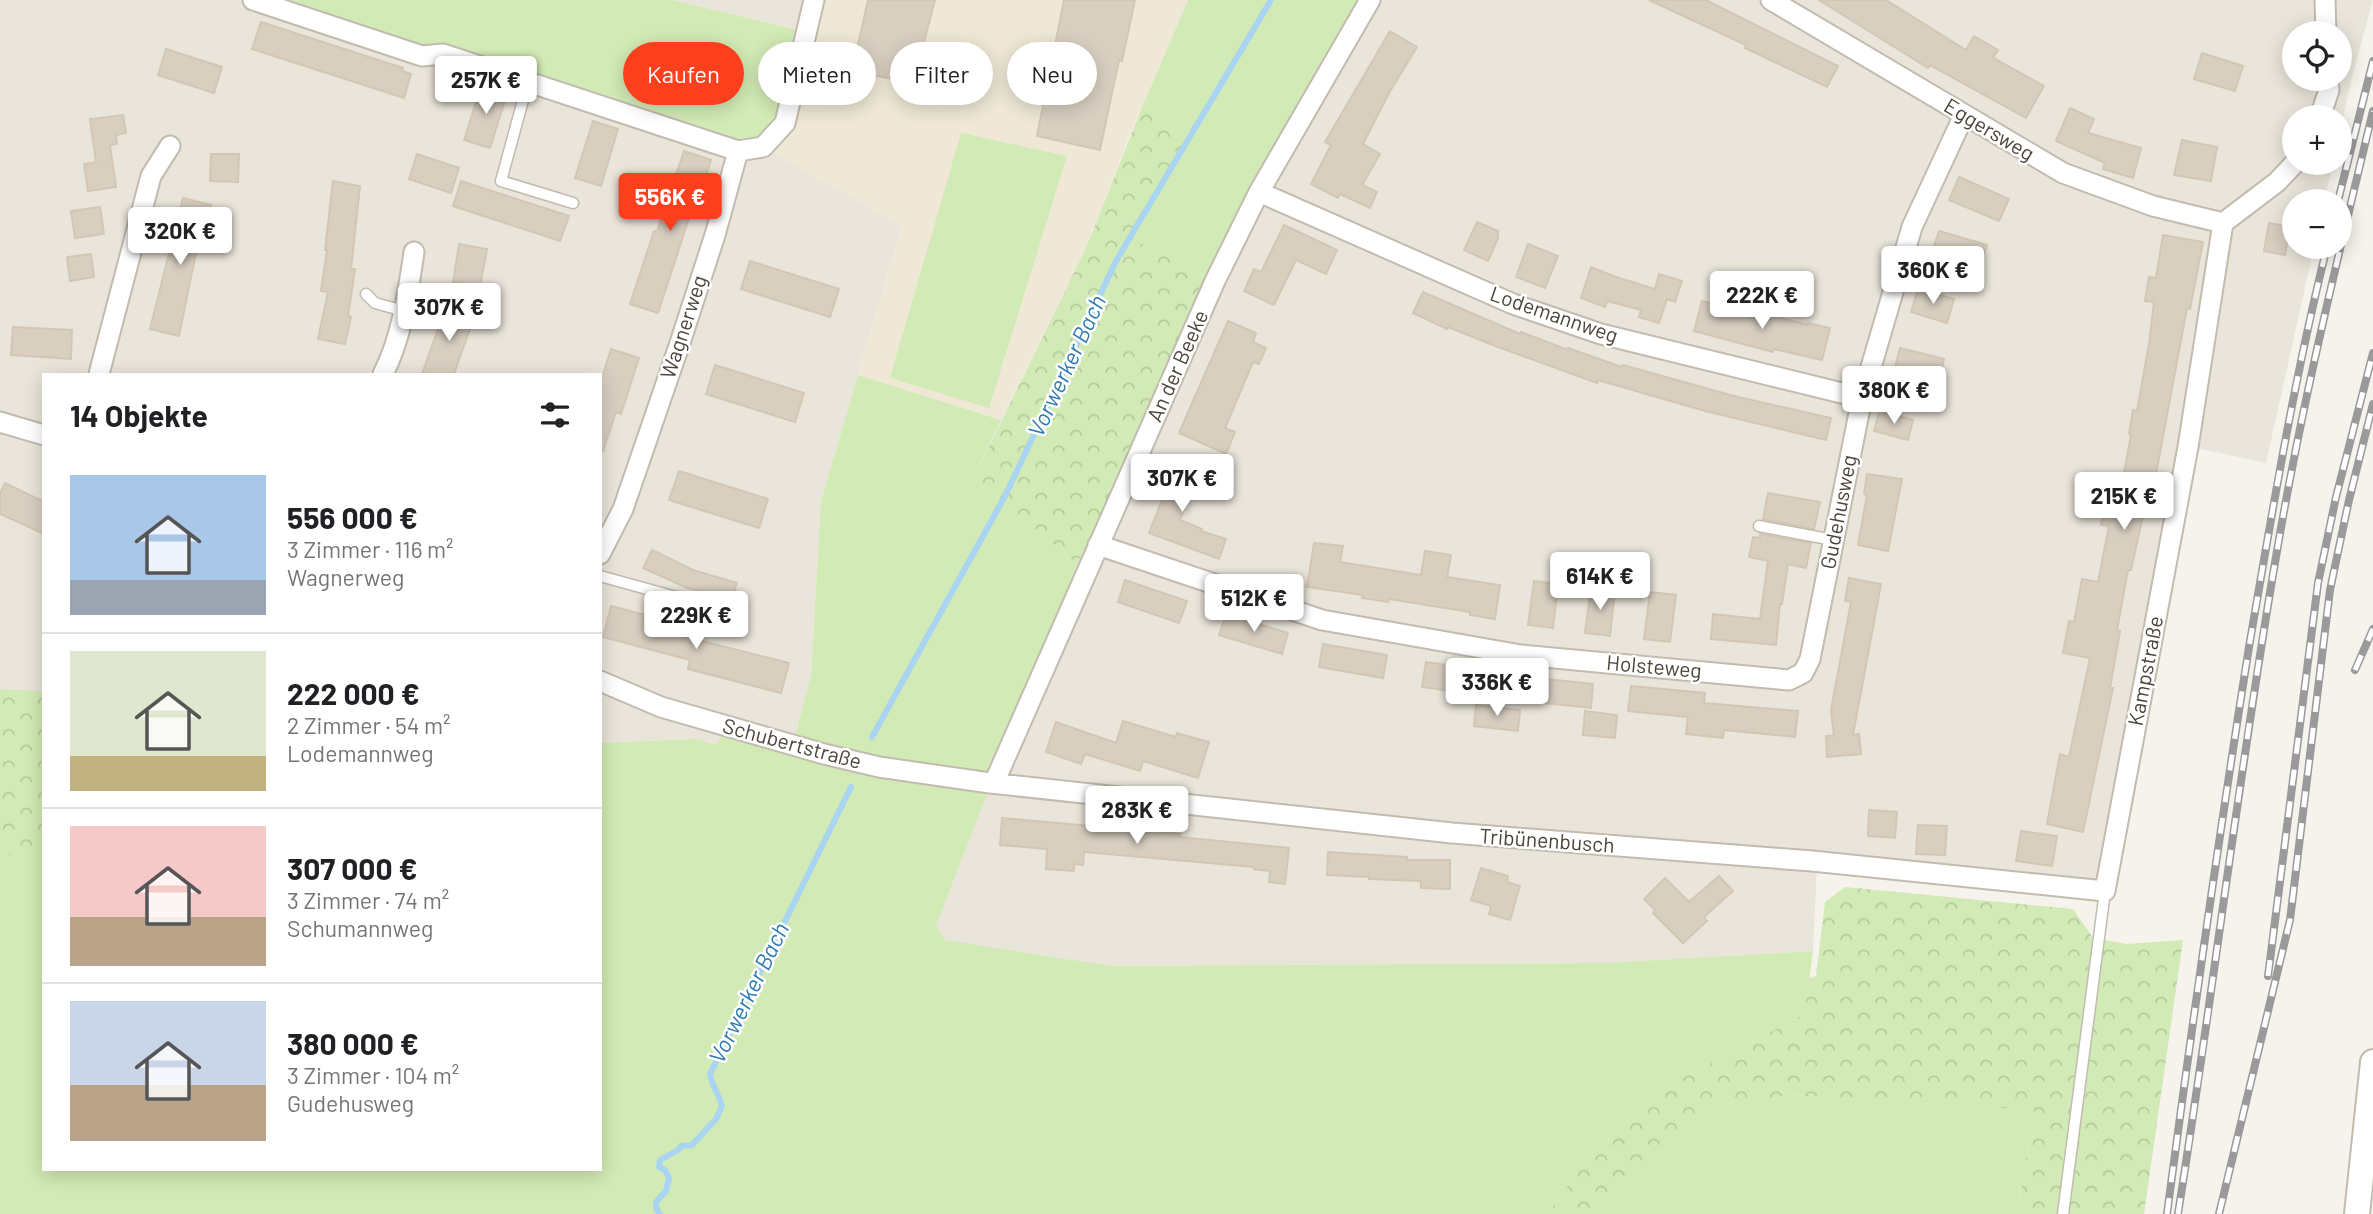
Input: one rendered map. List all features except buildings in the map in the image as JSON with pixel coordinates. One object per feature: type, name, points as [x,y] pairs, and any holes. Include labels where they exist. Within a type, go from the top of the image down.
[{"type":"street","points":[[253,0],[422,56],[443,54],[737,151],[763,147],[785,123],[814,0]]},
{"type":"street","name":"An der Beeke","points":[[992,783],[1215,281],[1259,192],[1370,0]]},
{"type":"street","name":"Eggersweg","points":[[1771,0],[2063,173],[2153,206],[2223,223]]},
{"type":"street","points":[[2325,0],[2326,21]]},
{"type":"street","name":"Gudehusweg","points":[[1803,673],[1810,659],[1862,398],[1912,227],[1964,115]]},
{"type":"street","points":[[99,373],[151,176],[170,145]]},
{"type":"street","name":"Wagnerweg","points":[[602,550],[623,509],[675,356],[715,235],[737,151]]},
{"type":"street","points":[[2223,223],[2284,175]]},
{"type":"street","name":"Lodemannweg","points":[[1259,192],[1513,304],[1588,330],[1862,398]]},
{"type":"street","name":"Kampstraße","points":[[2105,891],[2188,447],[2223,223]]},
{"type":"street","points":[[384,373],[391,359],[404,311],[414,252]]},
{"type":"street","points":[[0,422],[42,434]]},
{"type":"street","name":"Holsteweg","points":[[1098,545],[1322,620],[1521,655],[1789,680],[1803,673]]},
{"type":"street","name":"Schubertstraße","points":[[602,682],[661,706],[824,754],[880,767],[992,783]]},
{"type":"street","name":"Tribünenbusch","points":[[992,783],[1451,833],[1798,860],[2105,891]]},
{"type":"street","points":[[2357,1214],[2369,1156],[2373,1062]]},
{"type":"lane","points":[[528,82],[501,181],[573,203]]},
{"type":"lane","points":[[366,294],[375,303],[404,311]]},
{"type":"lane","points":[[1759,526],[1833,540]]},
{"type":"lane","points":[[602,577],[676,597],[711,611]]},
{"type":"lane","name":"Kampstraße","points":[[2063,1214],[2105,891]]},
{"type":"shaded area","points":[[0,0],[253,0],[763,147],[902,225],[821,501],[811,675],[793,744],[716,746],[695,739],[602,743],[602,373],[42,373],[42,691],[0,689]]},
{"type":"shaded area","points":[[673,0],[814,0],[806,32]]},
{"type":"shaded area","points":[[814,0],[1188,0],[1130,134],[1086,248],[1001,420],[858,375],[902,225],[763,147],[778,105],[876,105],[876,42],[799,42]]},
{"type":"shaded area","points":[[1370,0],[2373,0],[2352,77],[2352,21],[2282,21],[2282,91],[2349,91],[2346,105],[2282,105],[2282,175],[2330,175],[2327,189],[2282,189],[2282,259],[2311,259],[2266,463],[2192,447],[2111,895],[1817,866],[1813,951],[1604,963],[1112,966],[945,940],[935,925],[1077,564],[1202,313]]},
{"type":"green space","points":[[253,0],[673,0],[806,32],[804,42],[758,42],[758,105],[789,105],[785,123],[738,151]]},
{"type":"green space","points":[[1188,0],[1370,0],[1215,281],[1130,239],[1192,133],[1142,107]]},
{"type":"green space","points":[[1142,107],[1192,133],[1130,238],[1215,281],[1202,313],[1077,564],[974,477],[1086,248]]},
{"type":"green space","points":[[961,133],[1067,156],[989,408],[890,378]]},
{"type":"green space","points":[[858,375],[1001,420],[974,477],[1077,564],[936,925],[945,940],[1112,966],[1604,963],[1813,951],[1805,1014],[1665,1087],[1590,1155],[1547,1214],[0,1214],[0,856],[42,852],[42,1171],[602,1171],[602,743],[695,739],[716,745],[727,727],[793,744],[811,675],[821,501]]},
{"type":"green space","points":[[0,689],[42,691],[42,853],[0,856]]},
{"type":"green space","points":[[1845,887],[2073,909],[2093,938],[2127,944],[2183,940],[2144,1214],[2017,1214],[2034,1110],[1790,1095],[1714,1106],[1600,1214],[1547,1214],[1590,1155],[1665,1087],[1805,1014],[1808,979],[1816,976],[1825,902]]},
{"type":"green space","points":[[1790,1095],[2034,1110],[2017,1214],[1600,1214],[1714,1106]]},
{"type":"waterway","name":"Vorwerker Bach","points":[[872,737],[1005,496],[1116,261],[1271,0]]},
{"type":"waterway","name":"Vorwerker Bach","points":[[660,1214],[656,1202],[666,1191],[669,1178],[665,1170],[659,1167],[660,1160],[681,1146],[692,1145],[716,1119],[722,1106],[710,1074],[851,787]]},
{"type":"railway","points":[[2341,189],[2373,61]]},
{"type":"railway","points":[[2178,1214],[2250,717],[2277,551],[2309,385],[2373,111]]},
{"type":"railway","points":[[2167,1214],[2249,647],[2294,396],[2324,259]]},
{"type":"railway","points":[[2268,976],[2318,583],[2336,497],[2373,353]]},
{"type":"railway","points":[[2219,1214],[2290,920],[2330,590],[2373,404]]},
{"type":"railway","points":[[2355,670],[2373,629]]}]
